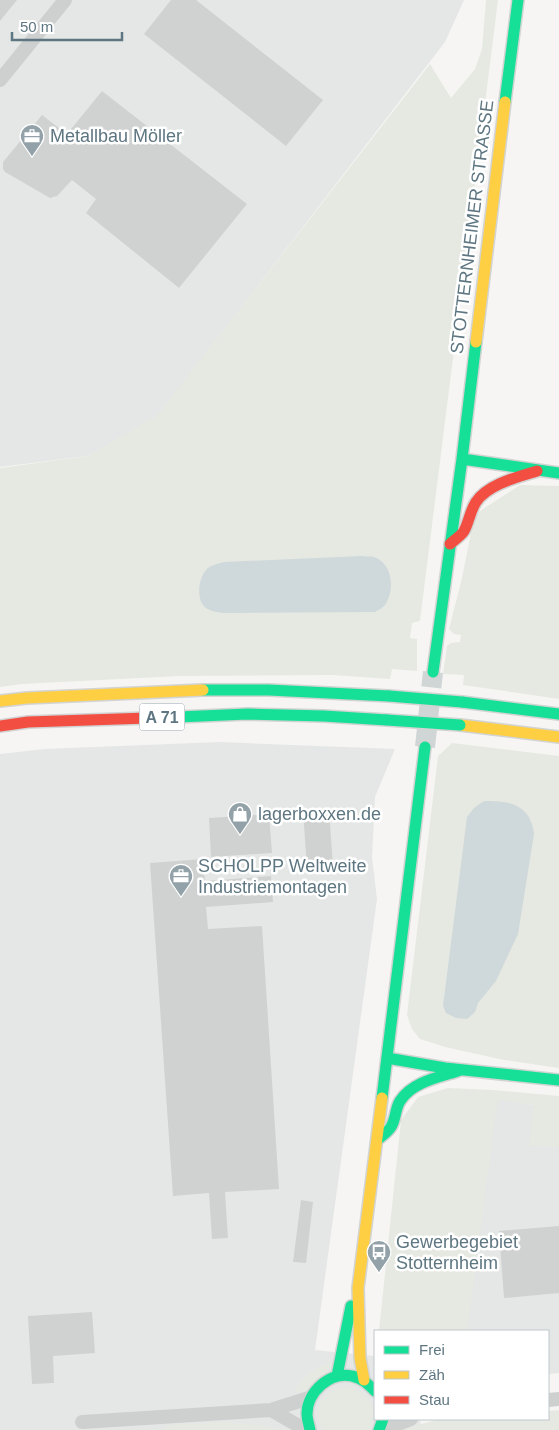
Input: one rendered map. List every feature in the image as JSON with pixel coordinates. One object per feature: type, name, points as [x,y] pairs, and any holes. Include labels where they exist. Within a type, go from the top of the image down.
[{"type":"main road","name":"STOTTERNHEIMER STRASSE","points":[[433,672],[462,459],[493,190],[518,0]]},
{"type":"main road","points":[[462,459],[559,473]]},
{"type":"main road","points":[[450,544],[464,530],[472,508],[476,501],[485,493],[503,482],[537,471]]},
{"type":"main road","name":"A 71","points":[[0,701],[27,698],[214,690],[268,690],[462,702],[559,714]]},
{"type":"main road","name":"A 71","points":[[0,726],[28,722],[248,714],[324,716],[460,725],[559,737]]},
{"type":"main road","points":[[364,1380],[360,1358],[358,1288],[425,747]]},
{"type":"main road","points":[[387,1058],[460,1070],[559,1080]]},
{"type":"main road","points":[[376,1140],[392,1127],[395,1111],[401,1100],[408,1093],[419,1085],[460,1070]]},
{"type":"main road","points":[[337,1376],[348,1316],[358,1288]]},
{"type":"main road","points":[[308,1430],[306,1409],[309,1398],[316,1388],[326,1380],[337,1376],[355,1377],[364,1380],[374,1389]]},
{"type":"street","points":[[0,80],[65,0]]},
{"type":"street","points":[[82,1422],[270,1410],[309,1398]]},
{"type":"street","points":[[270,1410],[308,1430]]},
{"type":"street","points":[[381,1430],[409,1420]]},
{"type":"shaded area","points":[[0,0],[464,0],[445,42],[158,416],[88,456],[0,467]]},
{"type":"shaded area","points":[[486,0],[498,0],[420,621],[412,623],[410,638],[417,639],[417,671],[392,669],[390,679],[332,675],[180,676],[22,684],[0,687],[0,468],[88,456],[157,416],[430,64],[451,98],[475,69],[482,49]]},
{"type":"shaded area","points":[[520,485],[559,486],[559,699],[463,685],[464,675],[443,674],[447,646],[451,643],[460,642],[461,635],[454,634],[449,629],[473,523],[480,511]]},
{"type":"shaded area","points":[[362,556],[380,560],[385,565],[390,578],[391,585],[388,599],[384,606],[375,612],[223,613],[206,608],[199,595],[203,574],[210,567],[219,563]]},
{"type":"shaded area","points":[[219,742],[395,749],[375,797],[372,857],[377,899],[315,1350],[374,1356],[374,1420],[420,1420],[421,1430],[0,1430],[0,754],[45,749]]},
{"type":"shaded area","points":[[452,743],[559,756],[559,1068],[504,1060],[445,1047],[420,1039],[412,1029],[407,1015],[438,756]]},
{"type":"shaded area","points":[[484,801],[510,803],[517,806],[528,816],[534,834],[518,934],[496,981],[478,1003],[475,1012],[467,1019],[456,1018],[446,1013],[443,1006],[467,817],[474,808]]},
{"type":"shaded area","points":[[448,1088],[559,1096],[559,1147],[529,1145],[534,1105],[499,1100],[496,1110],[467,1330],[379,1330],[401,1120],[418,1097]]},
{"type":"shaded area","points":[[499,1099],[539,1106],[559,1107],[559,1373],[549,1374],[549,1330],[384,1330]]},
{"type":"shaded area","points":[[331,1363],[324,1377],[317,1384],[308,1390],[295,1392],[309,1373]]},
{"type":"shaded area","points":[[344,1387],[360,1391],[370,1401],[374,1414],[369,1430],[323,1430],[319,1423],[318,1409],[330,1393]]},
{"type":"shaded area","points":[[559,1410],[559,1430],[399,1430],[436,1420],[549,1420],[549,1411]]},
{"type":"shaded area","points":[[176,1424],[250,1424],[283,1430],[164,1430],[168,1426]]},
{"type":"building","points":[[0,0],[17,0],[0,21]]},
{"type":"building","points":[[171,0],[196,0],[323,100],[286,146],[144,34]]},
{"type":"building","points":[[102,91],[247,204],[179,288],[86,213],[96,199],[72,180],[57,196],[50,198],[5,172],[3,169],[3,162],[42,115],[67,134]]},
{"type":"building","points":[[329,809],[333,867],[307,869],[303,810]]},
{"type":"building","name":"lagerboxxen.de","points":[[269,814],[272,853],[211,857],[209,818]]},
{"type":"building","points":[[203,859],[205,881],[271,876],[273,902],[206,907],[208,929],[262,926],[279,1189],[225,1192],[228,1238],[212,1239],[209,1193],[173,1196],[150,863]]},
{"type":"building","points":[[301,1200],[313,1202],[306,1263],[293,1262]]},
{"type":"building","points":[[559,1226],[559,1293],[504,1298],[499,1231]]},
{"type":"building","points":[[92,1312],[95,1353],[53,1356],[54,1383],[32,1384],[28,1316]]},
{"type":"tunnel","points":[[425,747],[433,672]]},
{"type":"traffic: fast","points":[[505,102],[518,0]]},
{"type":"traffic: fast","points":[[433,672],[476,342]]},
{"type":"traffic: fast","points":[[462,459],[559,473]]},
{"type":"traffic: fast","points":[[203,690],[269,690],[389,696]]},
{"type":"traffic: fast","points":[[389,696],[462,702]]},
{"type":"traffic: fast","points":[[462,702],[559,714]]},
{"type":"traffic: fast","points":[[178,717],[248,714],[387,720]]},
{"type":"traffic: fast","points":[[387,720],[460,725]]},
{"type":"traffic: fast","points":[[382,1098],[425,747]]},
{"type":"traffic: fast","points":[[387,1058],[445,1068],[559,1080]]},
{"type":"traffic: fast","points":[[377,1140],[391,1127],[398,1104],[411,1089],[426,1081],[458,1071]]},
{"type":"traffic: fast","points":[[337,1376],[351,1306]]},
{"type":"traffic: fast","points":[[310,1430],[307,1416],[308,1406],[315,1391],[328,1380],[344,1375],[352,1376],[362,1380],[374,1390]]},
{"type":"traffic: fast","points":[[379,1430],[383,1420]]},
{"type":"traffic: slow","points":[[476,342],[505,102]]},
{"type":"traffic: slow","points":[[0,701],[27,698],[203,690]]},
{"type":"traffic: slow","points":[[460,725],[559,737]]},
{"type":"traffic: slow","points":[[364,1380],[360,1358],[358,1288],[382,1098]]},
{"type":"traffic: jam","points":[[450,544],[464,531],[474,505],[488,490],[504,482],[537,471]]},
{"type":"traffic: jam","points":[[0,726],[28,722],[178,717]]},
{"type":"place","name":"Metallbau Möller","points":[[32,157]]},
{"type":"place","name":"lagerboxxen.de","points":[[240,835]]},
{"type":"place","name":"SCHOLPP Weltweite Industriemontagen","points":[[181,897]]},
{"type":"place","name":"Gewerbegebiet Stotternheim","points":[[379,1273]]}]
